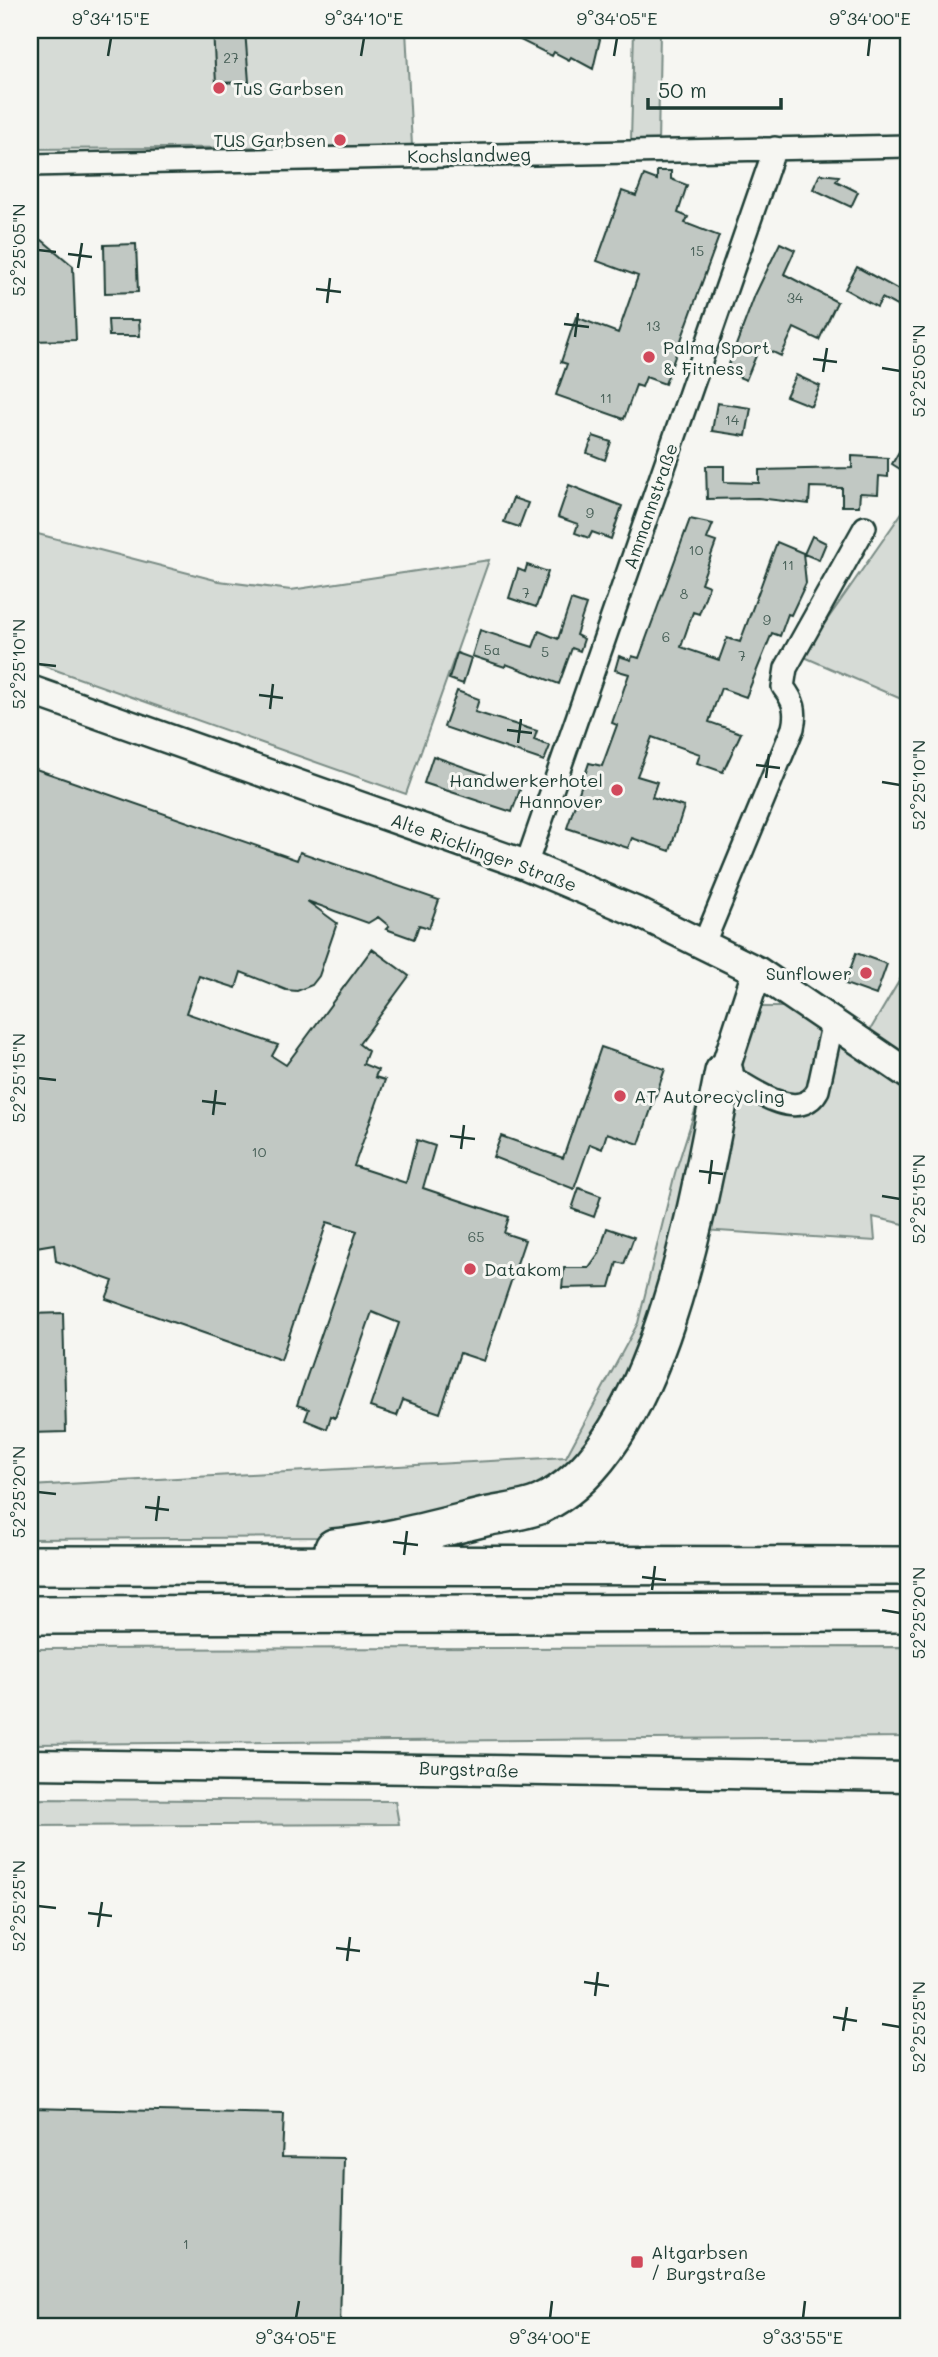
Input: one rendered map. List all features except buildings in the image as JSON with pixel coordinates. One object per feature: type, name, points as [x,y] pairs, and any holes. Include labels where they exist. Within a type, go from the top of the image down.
[{"type":"highway","points":[[159,1564],[370,1544],[541,1504],[583,1475],[602,1453],[638,1390],[675,1290],[697,1205],[724,1072]]},
{"type":"highway","points":[[30,1565],[908,1566]]},
{"type":"highway","points":[[30,1615],[908,1613]]},
{"type":"street","name":"Kochslandweg","points":[[30,165],[908,146]]},
{"type":"street","name":"Ammannstraße","points":[[526,865],[775,148]]},
{"type":"street","points":[[704,943],[793,728],[797,713],[792,698],[782,687],[786,668],[865,527]]},
{"type":"street","name":"Alte Ricklinger Straße","points":[[30,690],[526,865],[704,943],[757,971],[908,1074]]},
{"type":"street","points":[[757,971],[724,1072],[785,1104],[797,1105],[814,1098],[833,1021]]},
{"type":"street","name":"Burgstraße","points":[[30,1764],[417,1767],[602,1774],[908,1777]]},
{"type":"shaded area","name":"TuS Garbsen","points":[[30,30],[406,30],[412,146],[30,149]]},
{"type":"shaded area","points":[[634,30],[660,30],[658,146],[631,140]]},
{"type":"shaded area","points":[[908,504],[908,702],[802,656]]},
{"type":"shaded area","points":[[30,532],[219,581],[291,590],[489,560],[406,794],[30,661]]},
{"type":"shaded area","points":[[908,966],[908,1225],[873,1217],[875,1241],[703,1230],[610,1419],[552,1484],[327,1537],[30,1539],[30,1486],[566,1457],[638,1323],[675,1173],[712,1058],[760,1007],[789,1007],[863,1042]]},
{"type":"shaded area","points":[[908,1647],[908,1737],[30,1744],[30,1649]]},
{"type":"shaded area","points":[[30,1799],[395,1801],[399,1824],[30,1826]]},
{"type":"place","name":"TuS Garbsen","points":[[219,88]]},
{"type":"place","name":"TUS Garbsen","points":[[340,140]]},
{"type":"place","name":"Palma Sport & Fitness","points":[[649,357]]},
{"type":"place","name":"Handwerkerhotel Hannover","points":[[617,790]]},
{"type":"place","name":"Sunflower","points":[[866,973]]},
{"type":"place","name":"AT Autorecycling","points":[[620,1096]]},
{"type":"place","name":"Datakom","points":[[470,1269]]},
{"type":"place","name":"Altgarbsen / Burgstraße","points":[[637,2262]]}]
